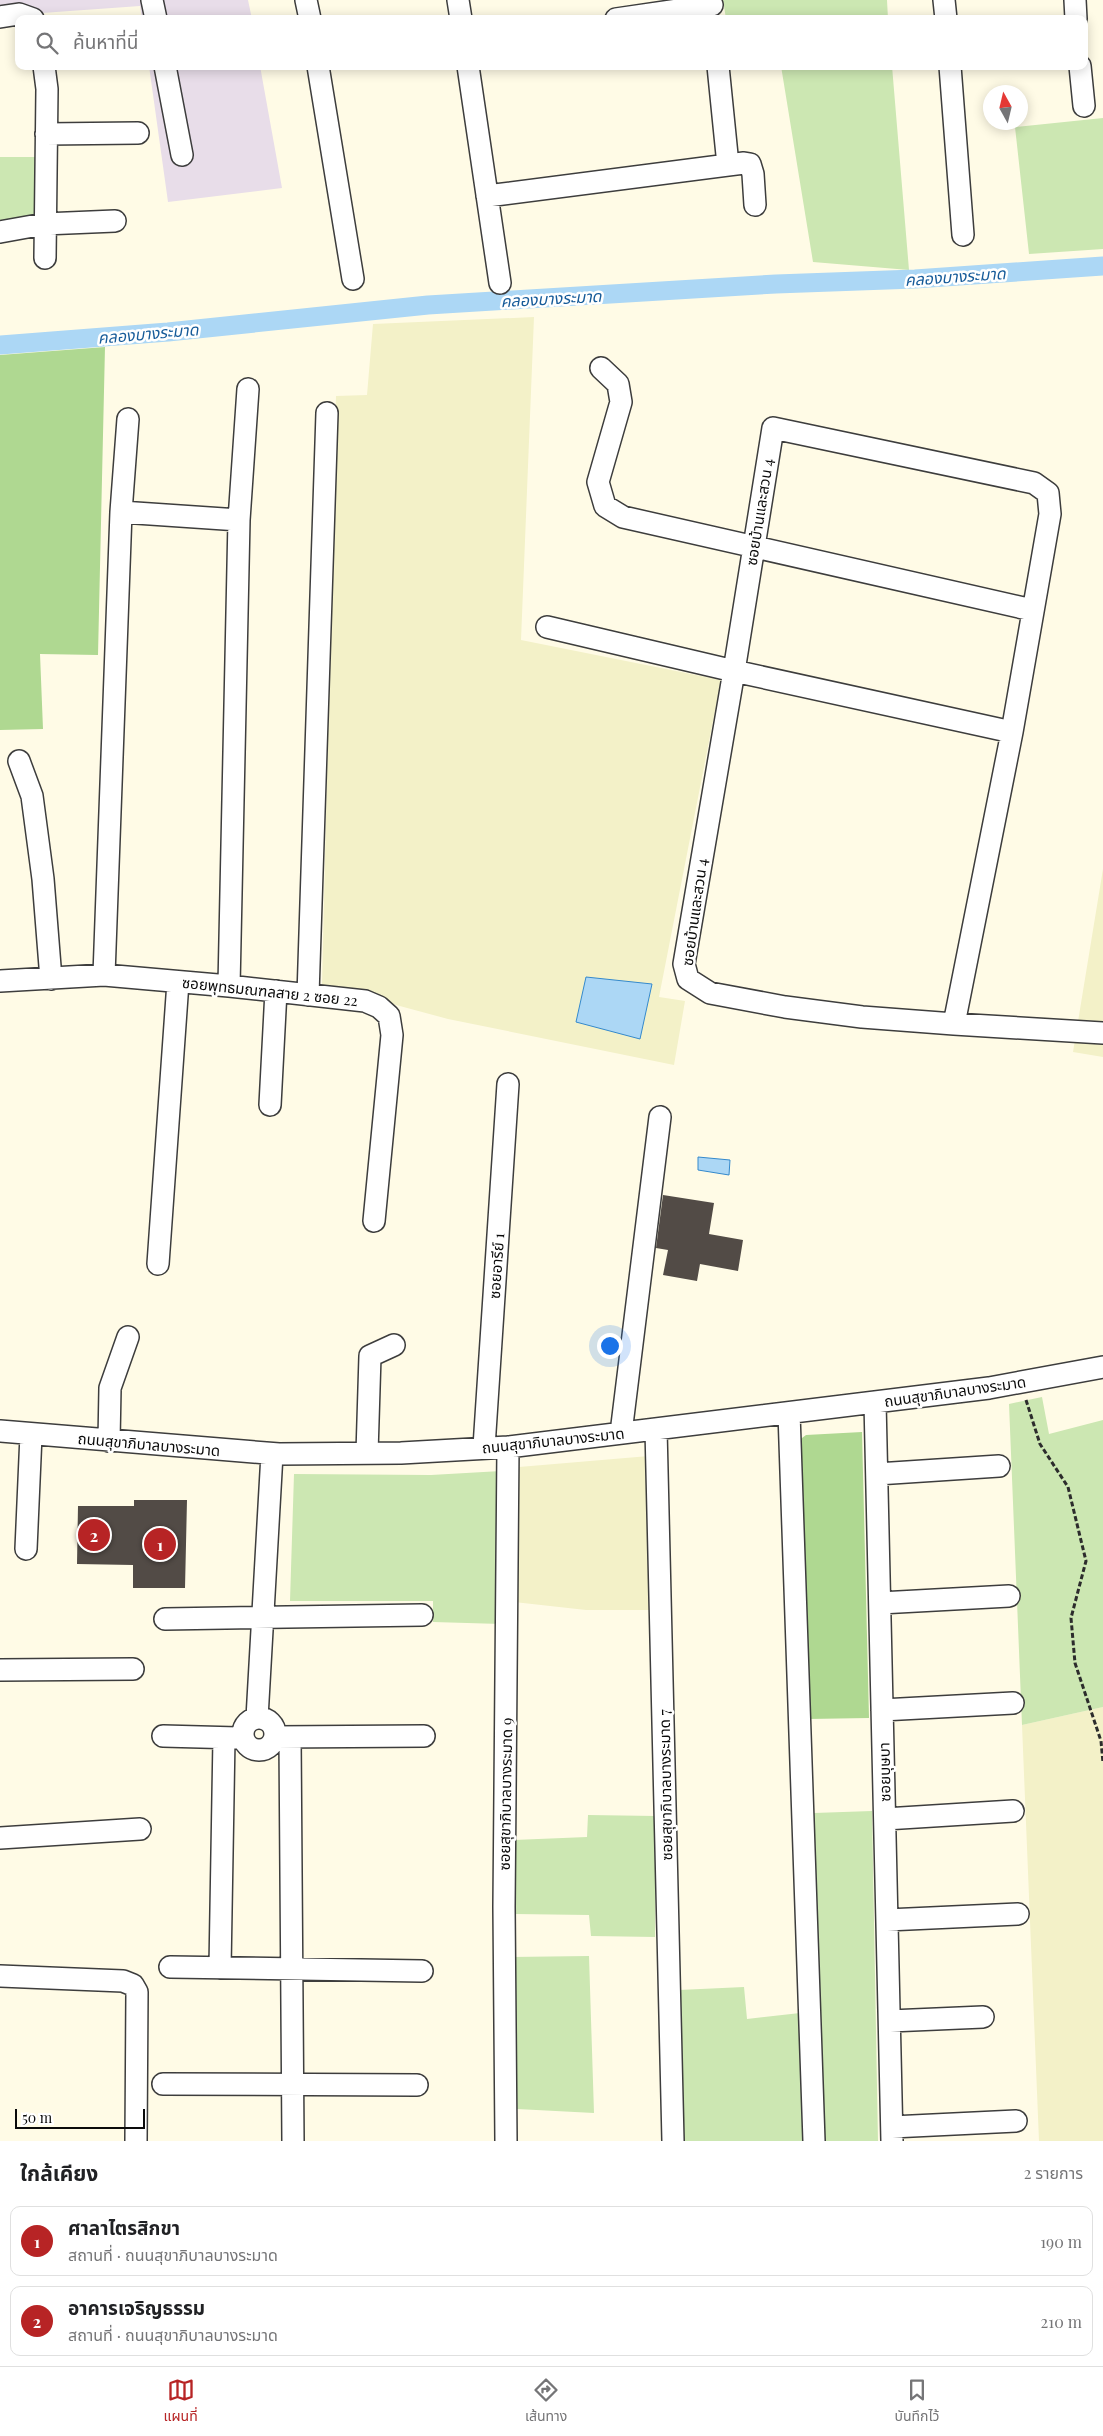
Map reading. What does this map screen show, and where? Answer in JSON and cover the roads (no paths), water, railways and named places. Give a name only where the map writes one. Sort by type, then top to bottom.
[{"type":"street","points":[[152,0],[155,15]]},
{"type":"street","points":[[306,0],[309,15]]},
{"type":"street","points":[[458,0],[460,15]]},
{"type":"street","points":[[944,0],[946,15]]},
{"type":"street","points":[[1075,0],[1076,15]]},
{"type":"street","points":[[651,15],[712,8]]},
{"type":"street","points":[[0,17],[22,15]]},
{"type":"street","points":[[45,70],[47,89],[45,258]]},
{"type":"street","points":[[166,70],[182,155]]},
{"type":"street","points":[[319,70],[352,279]]},
{"type":"street","points":[[469,70],[500,283]]},
{"type":"street","points":[[718,70],[728,165]]},
{"type":"street","points":[[950,70],[963,236]]},
{"type":"street","points":[[1080,70],[1084,106]]},
{"type":"street","points":[[46,134],[138,133]]},
{"type":"street","points":[[487,196],[744,162],[750,164],[754,174],[755,205]]},
{"type":"street","points":[[0,232],[44,224],[115,222]]},
{"type":"street","points":[[601,368],[618,384],[622,402],[598,482],[605,506],[623,518],[1032,610],[1012,732],[954,1024]]},
{"type":"street","points":[[229,986],[239,520],[248,390]]},
{"type":"street","points":[[308,995],[327,413]]},
{"type":"street","points":[[104,975],[121,512],[128,419]]},
{"type":"street","name":"ซอยบ้านและสวน 4","points":[[1032,610],[1050,514],[1048,492],[1034,483],[773,428],[684,964],[688,979],[710,993],[785,1007],[862,1017],[1103,1033]]},
{"type":"street","points":[[121,512],[239,520]]},
{"type":"street","points":[[546,627],[734,671],[1012,732]]},
{"type":"street","points":[[19,760],[32,796],[43,879],[51,979]]},
{"type":"street","name":"ซอยพุทธมณฑลสาย 2 ซอย 22","points":[[0,981],[104,975],[364,1001],[379,1007],[389,1016],[392,1035],[374,1221]]},
{"type":"street","points":[[158,1264],[178,982]]},
{"type":"street","points":[[270,1105],[276,991]]},
{"type":"street","name":"ซอยอารีย์ 1","points":[[484,1447],[508,1084]]},
{"type":"street","points":[[621,1433],[660,1117]]},
{"type":"street","points":[[109,1441],[110,1388],[128,1337]]},
{"type":"street","points":[[367,1453],[370,1356],[394,1345]]},
{"type":"street","name":"ถนนสุขาภิบาลบางระมาด","points":[[0,1432],[272,1454],[367,1453],[508,1447],[789,1413],[1021,1382],[1102,1363]]},
{"type":"street","name":"ซอยบุษบา","points":[[875,1402],[892,2134]]},
{"type":"street","points":[[789,1413],[814,2141]]},
{"type":"street","name":"ซอยสุขาภิบาลบางระมาด 7","points":[[656,1429],[673,2141]]},
{"type":"street","points":[[26,1549],[31,1435]]},
{"type":"street","name":"ซอยสุขาภิบาลบางระมาด 9","points":[[506,2141],[504,1907],[508,1447]]},
{"type":"street","points":[[257,1718],[272,1454]]},
{"type":"street","points":[[877,1474],[999,1466]]},
{"type":"street","points":[[880,1603],[1009,1596]]},
{"type":"street","points":[[165,1619],[422,1615]]},
{"type":"street","points":[[0,1670],[133,1669]]},
{"type":"street","points":[[882,1710],[1013,1703]]},
{"type":"street","points":[[220,1968],[234,1738],[252,1719],[257,1718],[271,1723],[283,1737],[292,1969],[293,2141]]},
{"type":"street","points":[[163,1736],[234,1738],[250,1748],[261,1750],[283,1737],[424,1736]]},
{"type":"street","points":[[885,1819],[1013,1811]]},
{"type":"street","points":[[0,1838],[140,1829]]},
{"type":"street","points":[[887,1920],[1018,1914]]},
{"type":"street","points":[[170,1967],[422,1971]]},
{"type":"street","points":[[0,1976],[123,1982],[133,1985],[137,1992],[136,2141]]},
{"type":"street","points":[[890,2022],[984,2017]]},
{"type":"street","points":[[163,2084],[417,2085]]},
{"type":"street","points":[[892,2134],[1016,2122]]},
{"type":"water","points":[[586,977],[652,984],[640,1039],[576,1022]]},
{"type":"water","points":[[698,1157],[730,1160],[729,1175],[698,1170]]},
{"type":"waterway","name":"คลองบางระมาด","points":[[0,345],[168,332],[428,305],[776,284],[915,279],[1103,266]]},
{"type":"place","name":"อาคารเจริญธรรม","points":[[94,1535]]},
{"type":"place","name":"ศาลาไตรสิกขา","points":[[160,1544]]}]
